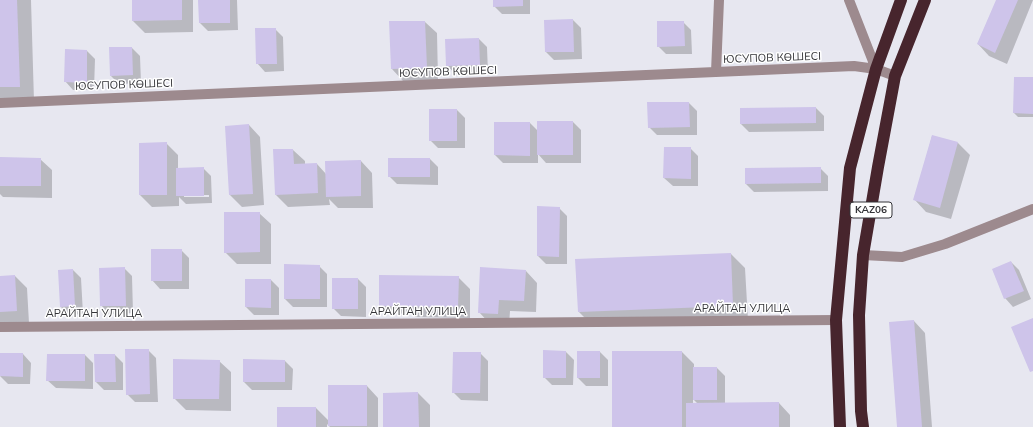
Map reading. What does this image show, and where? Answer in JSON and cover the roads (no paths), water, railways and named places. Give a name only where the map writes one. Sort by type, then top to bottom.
[{"type":"highway","name":"KАZ06","points":[[840,427],[836,320],[850,168],[876,69],[901,0]]},
{"type":"highway","name":"KАZ06","points":[[863,427],[861,411],[859,315],[863,255],[895,76],[925,0]]},
{"type":"street","points":[[716,72],[719,0]]},
{"type":"street","points":[[849,0],[876,69]]},
{"type":"street","name":"ЮСУПОВ КӨШЕСІ","points":[[0,103],[854,66],[876,69],[895,76]]},
{"type":"street","points":[[863,255],[902,257],[945,244],[1033,209]]},
{"type":"street","name":"АРАЙТАН УЛИЦА","points":[[0,327],[836,320]]}]
